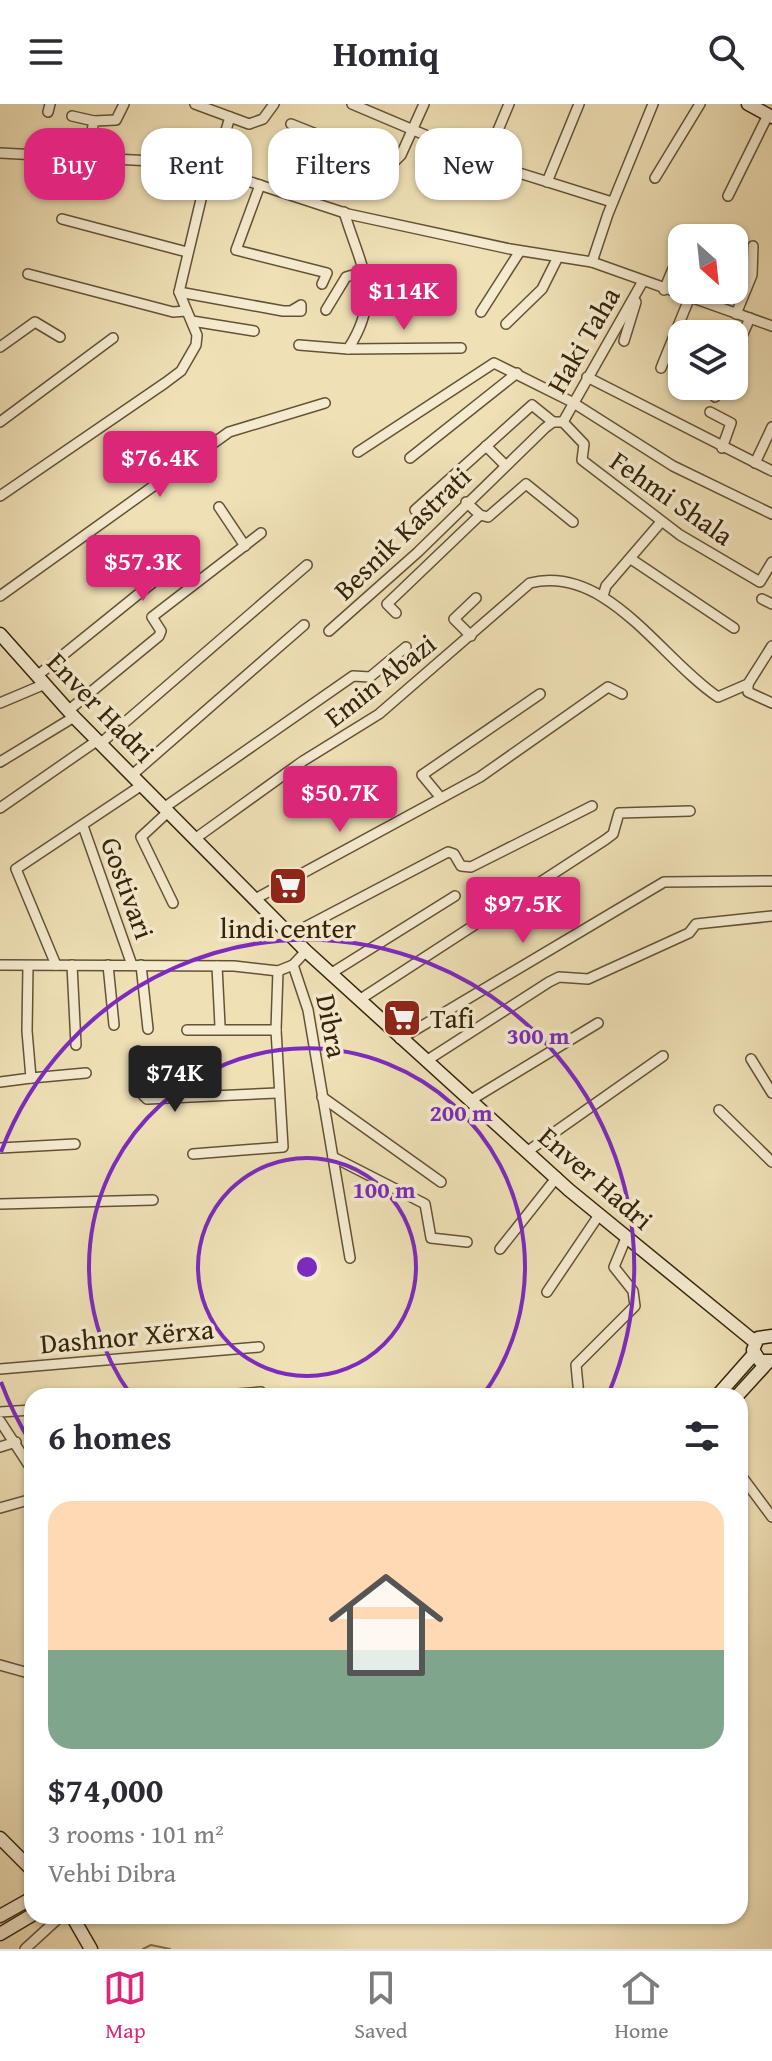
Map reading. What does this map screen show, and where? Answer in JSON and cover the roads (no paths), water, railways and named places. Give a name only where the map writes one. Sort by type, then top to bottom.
[{"type":"street","points":[[72,116],[94,121],[116,120],[124,104]]},
{"type":"street","points":[[195,104],[253,124],[263,119],[274,104]]},
{"type":"street","points":[[352,104],[414,129]]},
{"type":"street","points":[[291,124],[391,162],[401,155],[424,104]]},
{"type":"street","points":[[499,128],[509,104]]},
{"type":"street","points":[[547,182],[579,104]]},
{"type":"street","points":[[592,262],[612,202],[653,104]]},
{"type":"street","points":[[655,178],[700,104]]},
{"type":"street","points":[[728,196],[769,111],[748,104]]},
{"type":"street","points":[[226,128],[230,117]]},
{"type":"street","points":[[93,128],[94,121]]},
{"type":"street","points":[[0,153],[24,155]]},
{"type":"street","points":[[522,174],[612,202]]},
{"type":"street","points":[[252,183],[344,212],[520,251],[592,262],[668,291]]},
{"type":"street","points":[[260,185],[236,250],[327,273],[322,284]]},
{"type":"street","points":[[0,496],[181,371],[196,345],[192,321],[179,292],[202,200]]},
{"type":"street","points":[[344,212],[369,297],[362,325],[348,349]]},
{"type":"street","points":[[62,219],[187,252]]},
{"type":"street","points":[[736,314],[752,275],[753,246]]},
{"type":"street","points":[[481,312],[520,251]]},
{"type":"street","points":[[506,324],[542,289],[558,257]]},
{"type":"street","points":[[326,310],[346,277],[363,272]]},
{"type":"street","points":[[28,274],[173,312],[186,311]]},
{"type":"street","points":[[664,290],[668,280]]},
{"type":"street","name":"Haki Taha","points":[[558,422],[643,281]]},
{"type":"street","points":[[179,292],[289,311]]},
{"type":"street","points":[[624,341],[637,301],[634,296]]},
{"type":"street","points":[[661,368],[687,304]]},
{"type":"street","points":[[705,304],[772,326]]},
{"type":"street","points":[[748,322],[750,318]]},
{"type":"street","points":[[192,321],[254,331]]},
{"type":"street","points":[[0,347],[35,322],[60,337]]},
{"type":"street","points":[[0,422],[113,338]]},
{"type":"street","points":[[299,345],[348,349],[461,348]]},
{"type":"street","points":[[358,452],[494,363],[572,402],[673,466],[772,514]]},
{"type":"street","points":[[410,458],[517,373]]},
{"type":"street","points":[[587,377],[772,471]]},
{"type":"street","points":[[0,596],[229,432],[325,403]]},
{"type":"street","name":"Besnik Kastrati","points":[[329,631],[401,568],[505,465],[558,422],[532,405],[415,510]]},
{"type":"street","points":[[710,412],[731,423],[722,448]]},
{"type":"street","name":"Fehmi Shala","points":[[558,422],[584,444],[582,460],[661,522],[760,582],[772,562]]},
{"type":"street","points":[[755,463],[772,427]]},
{"type":"street","name":"Besnik Kastrati","points":[[486,446],[505,465]]},
{"type":"street","points":[[466,502],[480,515],[491,516],[526,484],[573,522]]},
{"type":"street","points":[[219,507],[245,546]]},
{"type":"street","points":[[396,613],[387,604],[480,515]]},
{"type":"street","points":[[603,596],[606,586],[661,522]]},
{"type":"street","points":[[0,762],[72,714],[159,636],[161,631],[152,617],[261,533]]},
{"type":"street","points":[[0,703],[41,680],[193,550]]},
{"type":"street","points":[[631,559],[734,628]]},
{"type":"street","points":[[0,808],[100,741],[307,565]]},
{"type":"street","name":"Emin Abazi","points":[[196,838],[303,761],[379,714],[530,583],[544,580],[571,583],[603,596],[718,697],[748,684]]},
{"type":"street","name":"Emin Abazi","points":[[471,636],[454,619],[476,598]]},
{"type":"street","points":[[762,599],[772,604]]},
{"type":"street","points":[[56,965],[16,869],[83,826],[304,625]]},
{"type":"street","name":"Enver Hadri","points":[[0,634],[72,714],[330,974],[599,1215],[770,1362]]},
{"type":"street","points":[[772,646],[748,684],[748,692],[772,703]]},
{"type":"street","points":[[173,903],[141,837],[167,809],[353,676],[370,677],[406,647]]},
{"type":"street","points":[[255,899],[480,777],[608,687],[622,694]]},
{"type":"street","points":[[441,798],[422,775],[540,694]]},
{"type":"street","points":[[290,935],[448,852],[454,854],[461,866],[471,867],[592,806]]},
{"type":"street","points":[[359,1000],[605,840],[613,834],[619,813],[690,811]]},
{"type":"street","name":"Gostivari","points":[[83,826],[136,965],[148,1029]]},
{"type":"street","points":[[400,1039],[664,882],[772,881]]},
{"type":"street","points":[[330,974],[455,896]]},
{"type":"street","points":[[426,1061],[559,977],[588,979],[689,933],[696,924],[772,916]]},
{"type":"street","points":[[0,965],[217,966],[278,971],[293,965],[306,951]]},
{"type":"street","points":[[72,965],[76,1045]]},
{"type":"street","points":[[108,965],[114,1025]]},
{"type":"street","name":"Dibra","points":[[293,965],[308,1010],[350,1258]]},
{"type":"street","points":[[28,966],[27,1031],[31,1078]]},
{"type":"street","points":[[217,966],[220,1026]]},
{"type":"street","points":[[193,1154],[283,1147],[277,1093],[278,971]]},
{"type":"street","points":[[471,1100],[598,1023]]},
{"type":"street","points":[[187,1030],[276,1030]]},
{"type":"street","points":[[138,1051],[143,1095],[147,1099],[277,1093]]},
{"type":"street","points":[[528,1151],[663,1056]]},
{"type":"street","points":[[751,1059],[772,1093]]},
{"type":"street","points":[[0,1082],[86,1073]]},
{"type":"street","name":"Dibra","points":[[322,1097],[441,1182]]},
{"type":"street","points":[[719,1110],[772,1162]]},
{"type":"street","points":[[0,1148],[75,1144]]},
{"type":"street","points":[[333,1157],[425,1204],[431,1238],[467,1242]]},
{"type":"street","points":[[500,1249],[557,1177]]},
{"type":"street","points":[[0,1204],[153,1200]]},
{"type":"street","points":[[547,1292],[599,1215]]},
{"type":"street","points":[[577,1388],[576,1365],[635,1306],[633,1291],[614,1267],[626,1238]]},
{"type":"street","points":[[723,1388],[754,1348],[771,1333]]},
{"type":"street","name":"Dashnor Xërxa","points":[[0,1369],[259,1347]]},
{"type":"street","points":[[745,1388],[770,1362]]},
{"type":"street","points":[[0,1412],[24,1410]]},
{"type":"street","points":[[0,1421],[24,1454]]},
{"type":"street","points":[[0,1447],[16,1442]]},
{"type":"street","points":[[748,1485],[772,1517]]},
{"type":"street","points":[[0,1508],[24,1501]]},
{"type":"street","points":[[0,1665],[24,1672]]},
{"type":"street","points":[[0,1838],[24,1862]]},
{"type":"street","points":[[0,1916],[24,1902]]},
{"type":"street","points":[[0,1934],[24,1920]]},
{"type":"street","points":[[25,1949],[52,1924]]},
{"type":"street","points":[[77,1924],[91,1949]]},
{"type":"waterway","points":[[143,1949],[151,1945],[170,1949]]},
{"type":"place","name":"lindi center","points":[[288,886]]},
{"type":"place","name":"Tafi","points":[[402,1018]]}]
